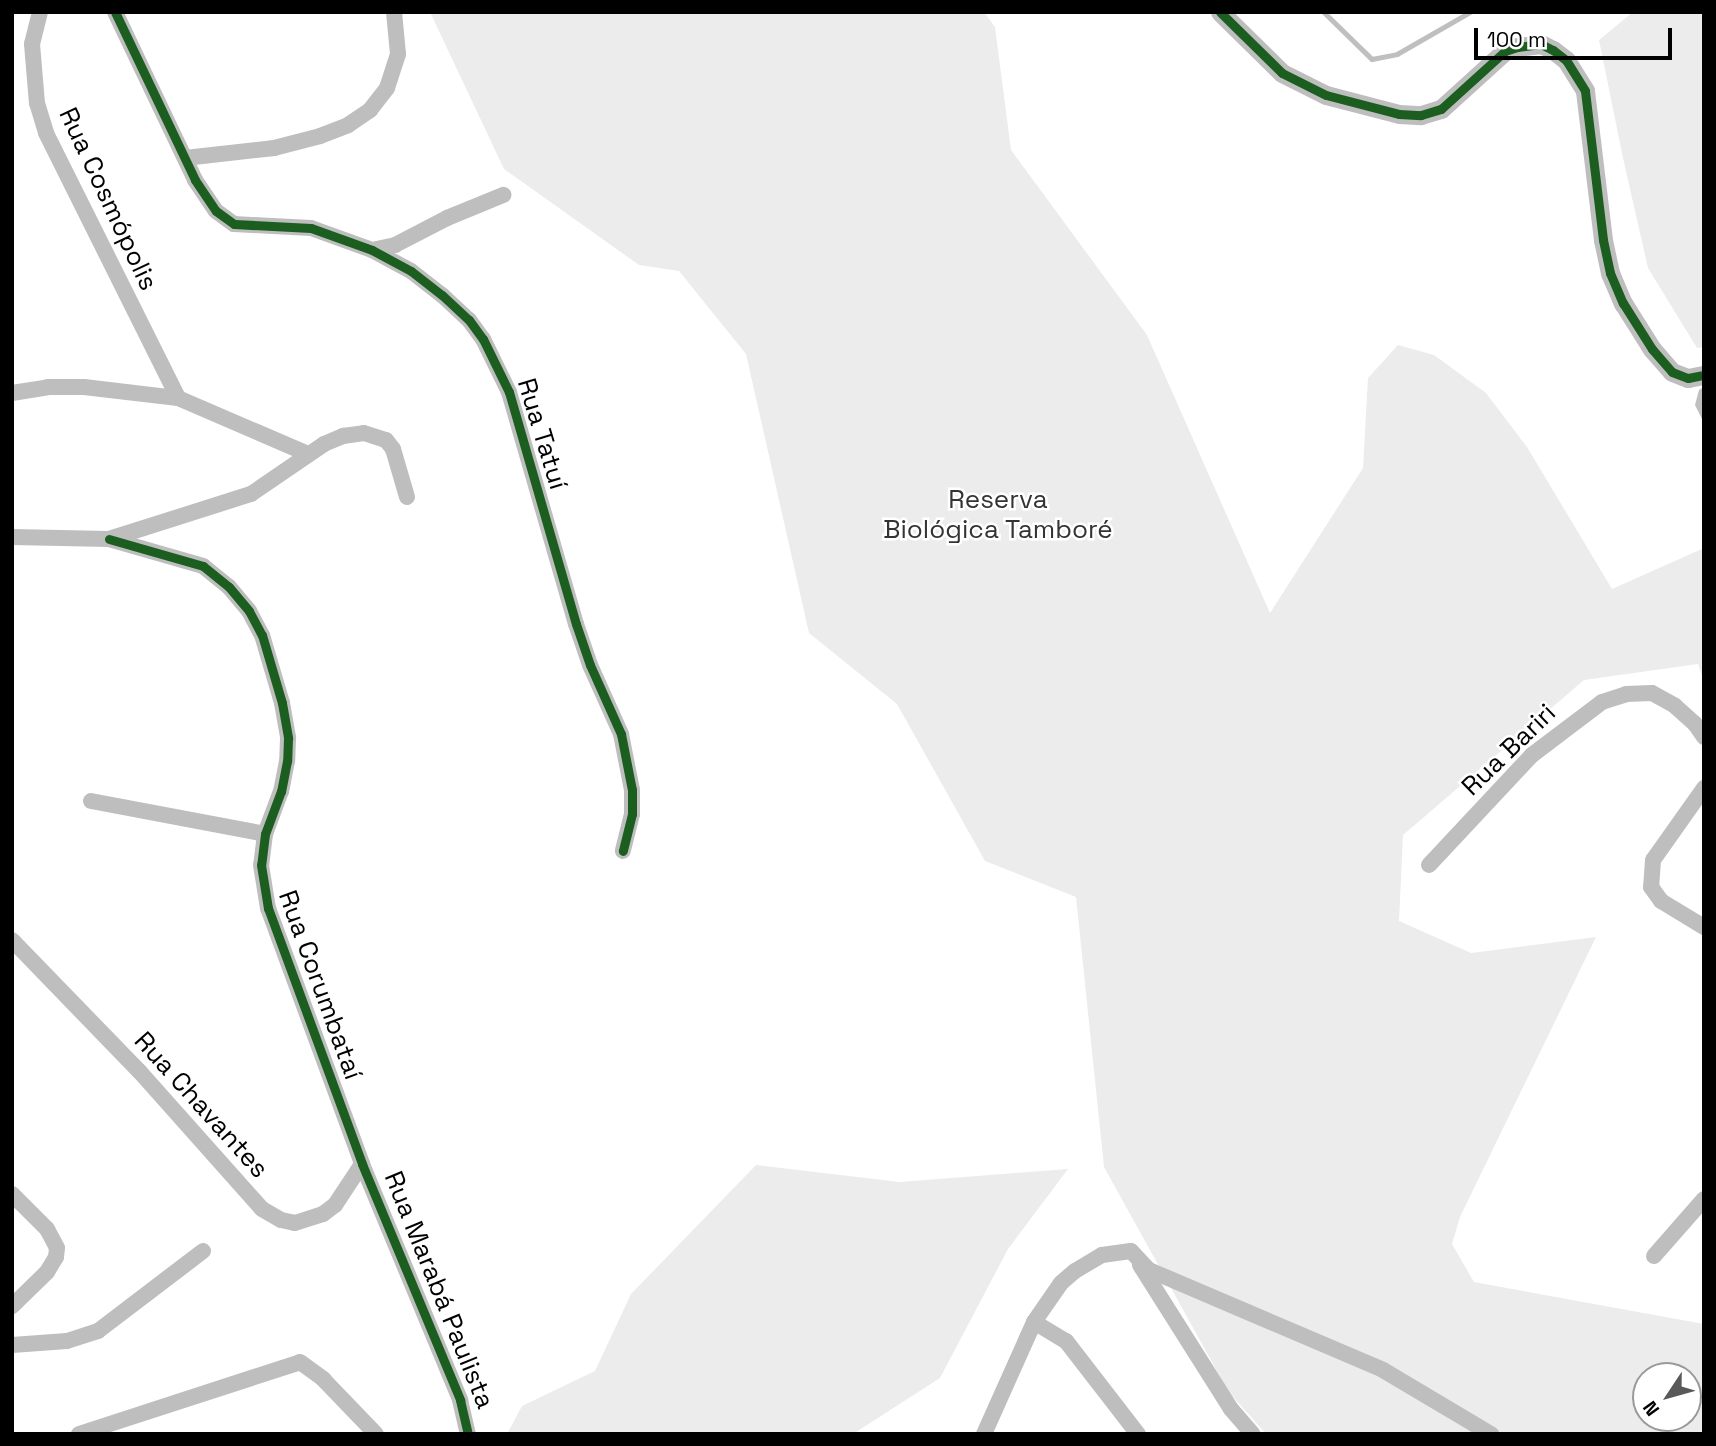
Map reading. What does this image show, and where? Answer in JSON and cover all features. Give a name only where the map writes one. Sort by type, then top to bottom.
[{"type":"street","name":"Rua Cosmópolis","points":[[40,12],[32,44],[37,103],[46,133],[177,398]]},
{"type":"street","name":"Rua Tatuí","points":[[116,12],[185,158],[204,195],[216,211],[234,224],[312,228],[344,237],[372,250],[411,271],[469,320],[483,339],[509,391],[576,624],[594,675],[621,734],[632,790],[632,814],[623,851]]},
{"type":"street","points":[[185,158],[274,148],[320,136],[348,125],[370,110],[387,88],[398,54],[394,12]]},
{"type":"street","points":[[1220,12],[1282,73],[1326,95],[1399,114],[1421,115],[1441,109],[1506,51],[1541,44],[1553,50],[1566,60],[1585,91],[1603,240],[1610,273],[1623,303],[1652,349],[1672,372],[1688,378],[1704,375]]},
{"type":"street","points":[[372,250],[395,245],[447,218],[503,195]]},
{"type":"street","points":[[12,393],[48,387],[83,387],[177,398],[308,454]]},
{"type":"street","points":[[12,537],[109,539],[251,494],[277,479],[308,454],[343,436],[377,435],[386,440],[393,449],[407,497]]},
{"type":"street","name":"Rua Corumbataí","points":[[109,539],[203,566],[229,587],[249,611],[262,635],[282,703],[288,738],[281,791],[265,834],[261,864],[268,908],[362,1164]]},
{"type":"street","name":"Rua Bariri","points":[[1429,865],[1532,755],[1602,702],[1626,694],[1652,693],[1675,706],[1695,724],[1704,737]]},
{"type":"street","points":[[1704,788],[1653,860],[1651,887],[1661,901],[1704,927]]},
{"type":"street","points":[[91,801],[265,834]]},
{"type":"street","name":"Rua Chavantes","points":[[12,940],[140,1072],[262,1209],[281,1220],[295,1223],[323,1214],[335,1205],[362,1164]]},
{"type":"street","name":"Rua Marabá Paulista","points":[[362,1164],[460,1400],[468,1434]]},
{"type":"street","points":[[12,1194],[47,1229],[57,1248],[57,1257],[47,1272],[12,1306]]},
{"type":"street","points":[[1654,1256],[1704,1199]]},
{"type":"street","points":[[12,1345],[67,1342],[98,1331],[203,1251]]},
{"type":"street","points":[[1004,1434],[987,1429],[1034,1322],[1061,1283],[1075,1270],[1102,1255],[1131,1251]]},
{"type":"street","points":[[1131,1251],[1231,1409],[1253,1434]]},
{"type":"street","points":[[1131,1251],[1149,1270],[1383,1370],[1491,1434]]},
{"type":"street","points":[[1034,1322],[1066,1341],[1138,1434]]},
{"type":"street","points":[[79,1434],[300,1363],[323,1379],[376,1434]]},
{"type":"green space","name":"Reserva Biológica Tamboré","points":[[430,12],[984,12],[995,27],[1011,150],[1147,335],[1270,613],[1363,468],[1368,378],[1398,345],[1434,355],[1486,393],[1527,447],[1612,589],[1704,548],[1704,681],[1698,664],[1584,680],[1403,835],[1399,921],[1471,953],[1596,937],[1460,1217],[1452,1244],[1474,1282],[1704,1324],[1704,1434],[1266,1434],[1228,1391],[1104,1167],[1076,897],[985,861],[897,704],[809,633],[746,354],[679,271],[639,265],[504,169]]},
{"type":"green space","points":[[1633,12],[1704,12],[1704,347],[1697,348],[1648,268],[1623,158],[1599,40]]},
{"type":"green space","points":[[756,1165],[900,1182],[1068,1169],[1008,1249],[940,1378],[853,1434],[507,1434],[522,1406],[595,1371],[631,1294]]},
{"type":"shaded area","points":[[1704,387],[1704,423],[1695,405],[1699,390]]},
{"type":"waterway","points":[[1324,12],[1372,59],[1397,54],[1470,12]]},
{"type":"cycle path","points":[[115,12],[195,180],[216,211],[234,224],[311,228],[372,250],[411,271],[442,295],[469,320],[483,339],[509,392],[576,624],[590,665],[621,734],[632,790],[632,814],[623,851]]},
{"type":"cycle path","points":[[1220,12],[1282,73],[1326,95],[1399,114],[1421,115],[1441,109],[1505,51],[1541,44],[1553,50],[1566,60],[1585,91],[1603,240],[1610,273],[1623,303],[1652,349],[1672,372],[1688,378],[1704,375]]},
{"type":"cycle path","points":[[109,539],[203,566],[229,587],[249,611],[262,635],[282,703],[288,738],[281,791],[265,834],[261,865],[268,908],[362,1164],[460,1400],[468,1434]]}]
